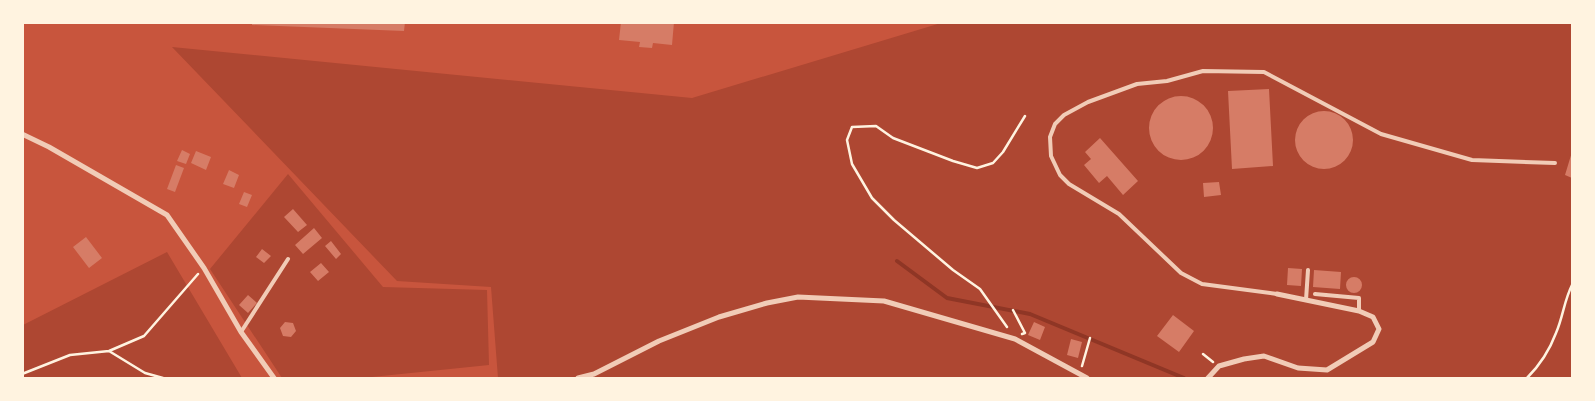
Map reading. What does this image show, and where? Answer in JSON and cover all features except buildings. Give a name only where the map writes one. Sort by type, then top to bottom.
[{"type":"street","points":[[22,134],[49,147],[167,215],[204,268],[241,332],[274,378]]},
{"type":"street","points":[[1209,378],[1219,366],[1244,358],[1264,356],[1298,368],[1327,370],[1373,342],[1379,329],[1373,317],[1359,311],[1277,294]]},
{"type":"street","points":[[578,378],[594,374],[659,341],[719,317],[767,303],[798,297],[884,301],[1015,339],[1087,378]]},
{"type":"lane","points":[[1277,294],[1202,284],[1181,273],[1119,214],[1069,184],[1060,175],[1051,156],[1050,137],[1055,124],[1064,115],[1088,102],[1137,84],[1167,80],[1203,71],[1264,72],[1381,134],[1472,160],[1555,163]]},
{"type":"lane","points":[[241,332],[288,259]]},
{"type":"lane","points":[[1306,300],[1308,270]]},
{"type":"lane","points":[[1315,294],[1359,298],[1359,311]]},
{"type":"path","points":[[1013,310],[1025,333],[1015,339],[980,289],[953,270],[894,220],[872,198],[852,164],[847,140],[852,127],[876,126],[893,138],[977,168],[993,163],[1003,152],[1025,116]]},
{"type":"path","points":[[22,374],[70,355],[109,350],[144,336],[204,268]]},
{"type":"path","points":[[1527,378],[1537,368],[1556,334],[1566,297],[1572,285]]},
{"type":"path","points":[[1080,374],[1090,338]]},
{"type":"path","points":[[109,350],[145,373],[163,378]]},
{"type":"path","points":[[1203,354],[1219,366]]},
{"type":"shaded area","points":[[941,23],[1572,23],[1572,378],[498,378],[491,287],[397,281],[172,47],[692,98]]},
{"type":"shaded area","points":[[288,174],[383,287],[487,290],[489,365],[362,378],[282,378],[210,269]]},
{"type":"shaded area","points":[[167,252],[242,378],[23,378],[23,325]]},
{"type":"waterway","points":[[897,261],[947,298],[1030,314],[1184,378]]}]
